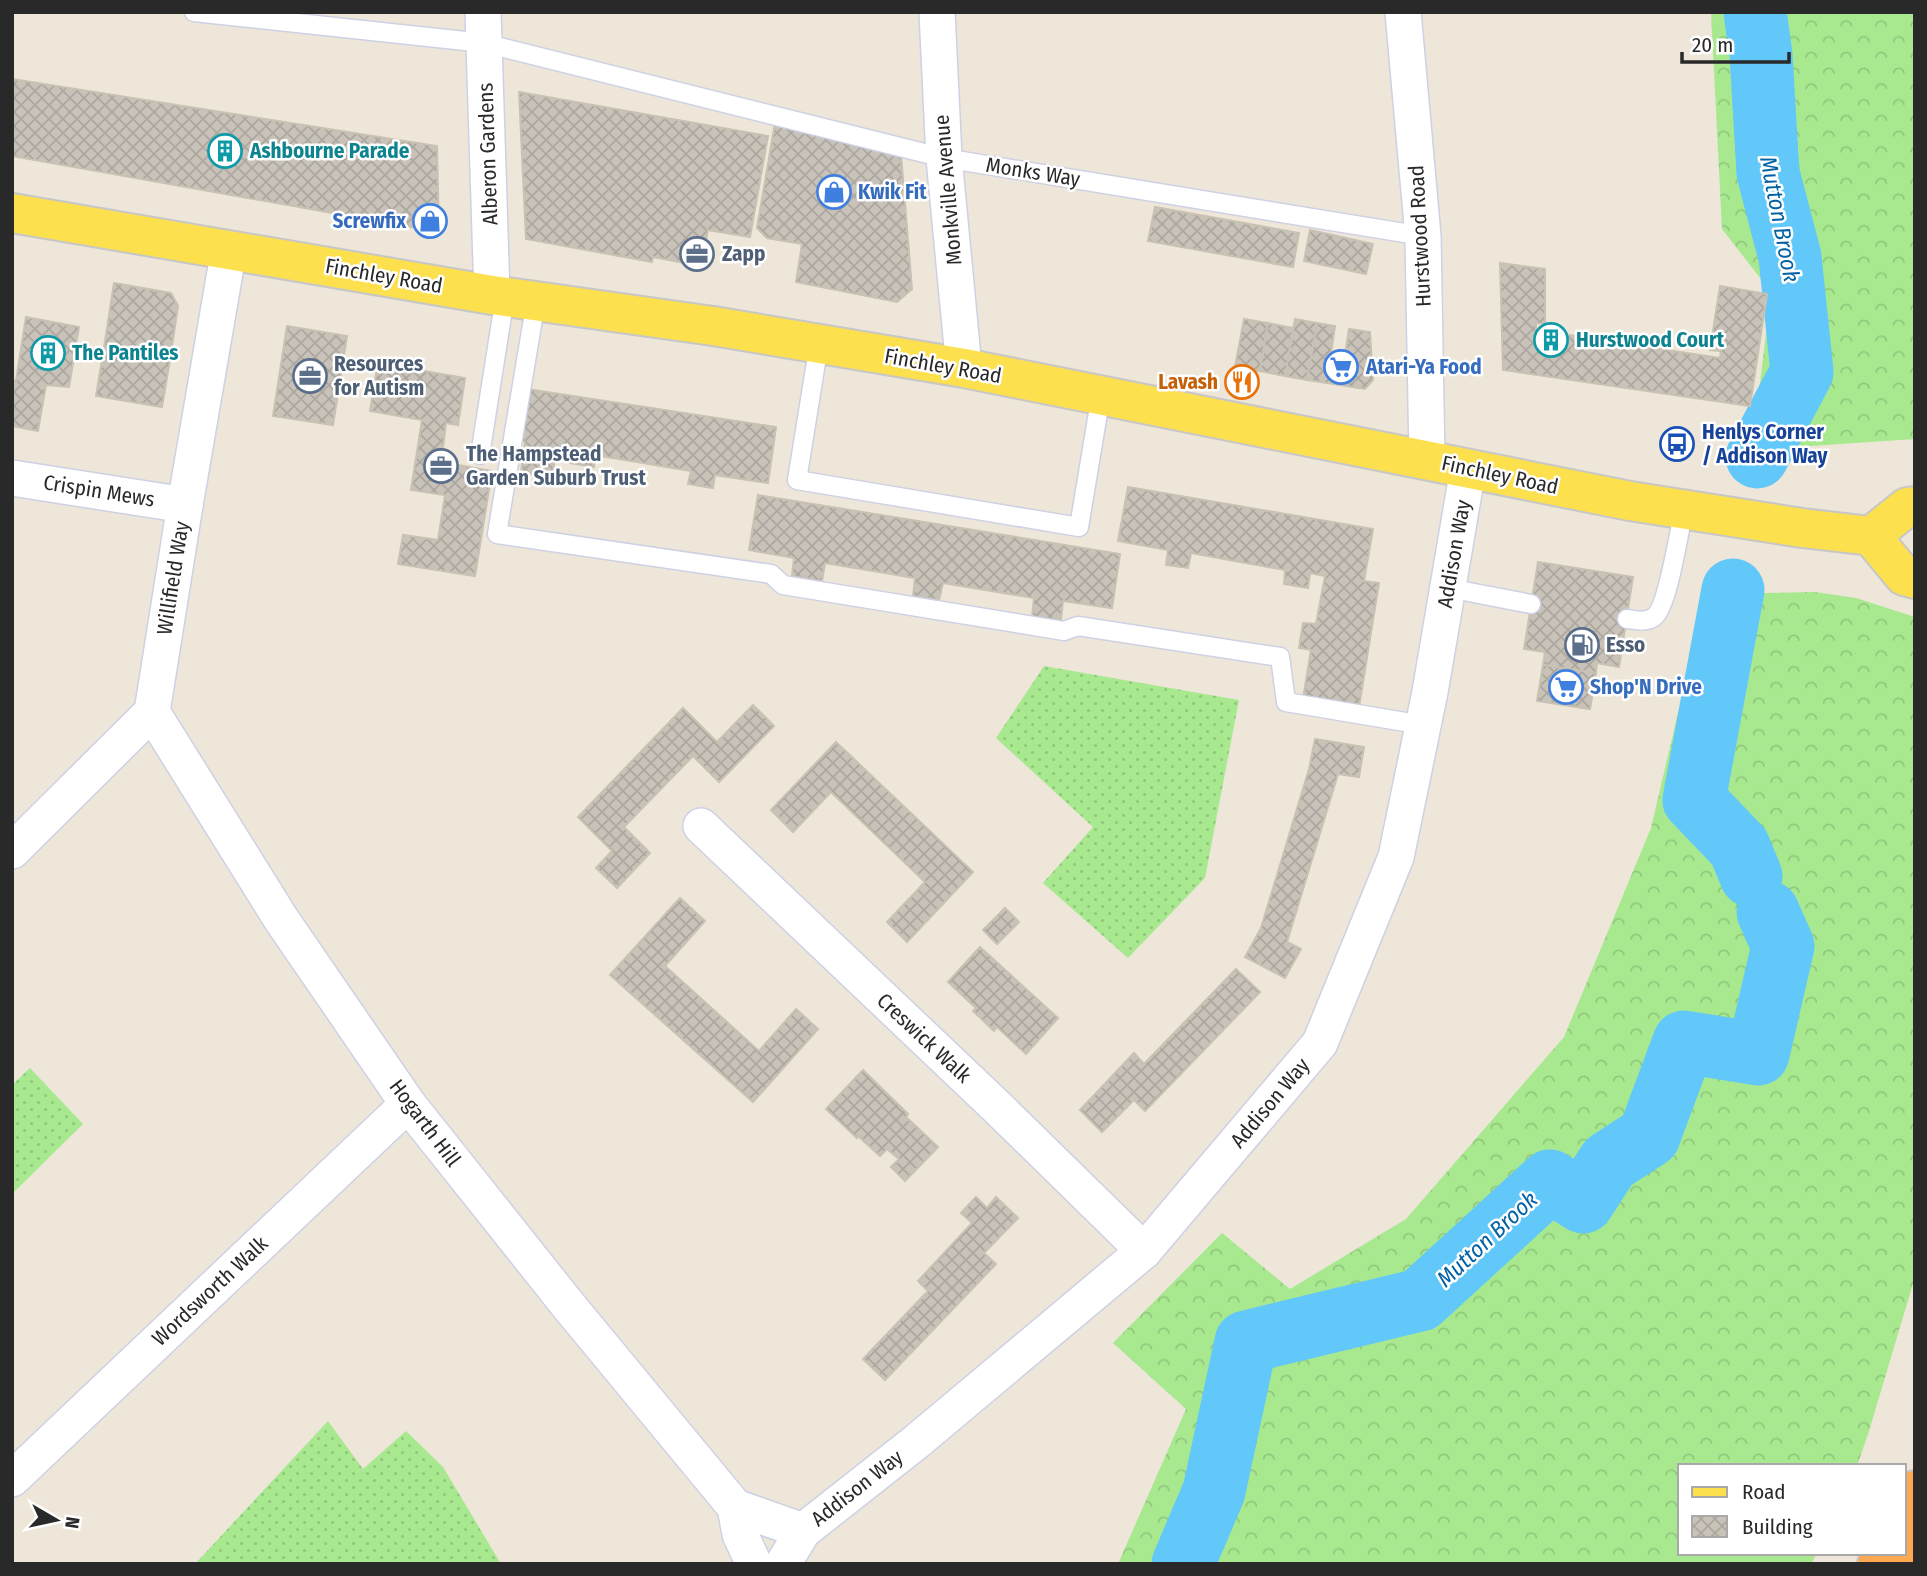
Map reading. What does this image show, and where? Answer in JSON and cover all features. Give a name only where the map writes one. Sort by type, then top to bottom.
[{"type":"highway","points":[[1906,1506],[1915,1490]]},
{"type":"highway","points":[[1908,1564],[1915,1537]]},
{"type":"main road","name":"Finchley Road","points":[[12,213],[511,298],[713,326],[964,368],[1684,510],[1871,536]]},
{"type":"main road","points":[[1915,506],[1906,507],[1871,536],[1904,576],[1915,579]]},
{"type":"street","name":"Monkville Avenue","points":[[937,12],[944,158],[964,368]]},
{"type":"street","name":"Hurstwood Road","points":[[1403,12],[1423,236],[1427,460]]},
{"type":"street","name":"Alberon Gardens","points":[[483,28],[511,298]]},
{"type":"street","name":"Willifield Way","points":[[152,712],[229,249]]},
{"type":"street","name":"Addison Way","points":[[783,1564],[803,1531],[916,1442],[1144,1251],[1320,1043],[1396,857],[1423,725],[1468,469]]},
{"type":"street","name":"Crispin Mews","points":[[12,478],[185,505]]},
{"type":"street","points":[[12,851],[152,712]]},
{"type":"street","name":"Hogarth Hill","points":[[152,712],[281,919],[408,1104],[568,1306],[735,1507],[740,1534],[754,1564]]},
{"type":"street","name":"Creswick Walk","points":[[701,826],[998,1108],[1144,1251]]},
{"type":"street","name":"Wordsworth Walk","points":[[12,1479],[408,1104]]},
{"type":"street","points":[[735,1507],[803,1531]]},
{"type":"lane","name":"Monks Way","points":[[194,12],[483,28],[944,158],[1423,236]]},
{"type":"lane","points":[[480,455],[511,298]]},
{"type":"lane","points":[[511,298],[497,534],[771,574],[783,585],[1064,631],[1078,626],[1280,657],[1286,702],[1423,725]]},
{"type":"lane","points":[[819,344],[797,480],[1079,527],[1101,395]]},
{"type":"lane","points":[[1627,618],[1643,621],[1655,616],[1665,601],[1684,510]]},
{"type":"lane","points":[[1448,588],[1531,604]]},
{"type":"green space","points":[[1711,12],[1915,12],[1915,439],[1752,450],[1771,292],[1722,229]]},
{"type":"green space","points":[[1815,592],[1856,598],[1915,617],[1915,1277],[1858,1464],[1678,1464],[1678,1555],[1816,1555],[1811,1564],[1118,1564],[1186,1409],[1113,1343],[1222,1233],[1290,1289],[1406,1219],[1564,1037],[1651,828],[1706,594]]},
{"type":"green space","points":[[1044,666],[1239,700],[1205,878],[1128,958],[1043,883],[1093,827],[996,738]]},
{"type":"green space","points":[[30,1068],[83,1124],[12,1194],[12,1085]]},
{"type":"green space","points":[[328,1421],[363,1469],[406,1431],[443,1467],[501,1564],[195,1564]]},
{"type":"building","name":"Ashbourne Parade","points":[[12,79],[437,146],[439,232],[12,156]]},
{"type":"building","points":[[519,92],[768,136],[750,237],[708,230],[701,266],[653,257],[652,262],[526,239]]},
{"type":"building","name":"Kwik Fit","points":[[775,123],[901,155],[912,289],[897,302],[796,282],[802,244],[767,238],[757,228]]},
{"type":"building","points":[[1155,207],[1299,233],[1293,267],[1148,241]]},
{"type":"building","points":[[1310,230],[1373,244],[1366,274],[1304,261]]},
{"type":"building","name":"Hurstwood Court","points":[[1500,263],[1545,269],[1545,324],[1536,323],[1536,330],[1720,358],[1721,351],[1710,350],[1720,286],[1767,294],[1750,406],[1503,370]]},
{"type":"building","points":[[114,283],[171,293],[178,306],[170,360],[104,348]]},
{"type":"building","name":"The Pantiles","points":[[26,317],[79,327],[69,387],[46,385],[38,431],[12,426],[12,380],[16,381]]},
{"type":"building","points":[[1244,319],[1268,323],[1260,371],[1235,367]]},
{"type":"building","points":[[1295,319],[1317,323],[1307,380],[1285,376]]},
{"type":"building","points":[[1268,323],[1293,328],[1285,376],[1260,371]]},
{"type":"building","name":"Atari-Ya Food","points":[[1317,323],[1335,326],[1331,353],[1345,355],[1349,329],[1370,332],[1373,380],[1365,389],[1307,380]]},
{"type":"building","name":"Resources for Autism","points":[[287,326],[347,336],[333,425],[273,416]]},
{"type":"building","points":[[104,348],[170,360],[162,407],[96,396]]},
{"type":"building","name":"The Hampstead Garden Suburb Trust","points":[[378,363],[465,378],[458,425],[446,423],[441,462],[492,471],[475,576],[398,564],[403,535],[438,540],[445,495],[411,490],[422,420],[370,411]]},
{"type":"building","points":[[527,389],[776,427],[768,483],[715,475],[713,488],[688,484],[691,471],[595,455],[594,467],[570,463],[572,451],[557,449],[552,477],[521,472],[525,442],[519,441]]},
{"type":"building","points":[[1128,487],[1373,529],[1364,581],[1379,583],[1359,707],[1303,699],[1311,650],[1299,648],[1303,623],[1316,624],[1325,576],[1310,573],[1308,588],[1284,584],[1285,570],[1191,553],[1188,568],[1166,565],[1168,550],[1118,541]]},
{"type":"building","points":[[758,495],[1120,554],[1112,608],[1063,601],[1061,620],[1032,617],[1034,598],[943,583],[939,600],[913,596],[915,578],[825,563],[822,581],[792,576],[794,558],[749,550]]},
{"type":"building","points":[[1538,562],[1633,577],[1619,667],[1597,663],[1596,673],[1543,665],[1545,652],[1524,649]]},
{"type":"building","name":"Shop'N Drive","points":[[1543,665],[1596,673],[1590,709],[1537,701]]},
{"type":"building","points":[[753,705],[774,726],[719,782],[693,756],[624,827],[650,853],[617,888],[596,868],[612,851],[578,817],[683,708],[717,742]]},
{"type":"building","points":[[1315,739],[1364,747],[1359,777],[1338,774],[1287,942],[1301,949],[1285,978],[1245,957],[1261,928],[1309,769]]},
{"type":"building","points":[[836,742],[973,872],[907,942],[887,922],[925,882],[831,792],[793,832],[771,810]]},
{"type":"building","points":[[680,898],[705,921],[665,966],[759,1051],[796,1009],[818,1029],[753,1102],[610,975]]},
{"type":"building","points":[[1005,908],[1019,922],[997,944],[983,930]]},
{"type":"building","points":[[980,947],[1058,1018],[1026,1054],[997,1027],[994,1031],[973,1011],[976,1008],[948,982]]},
{"type":"building","points":[[1236,969],[1260,992],[1145,1111],[1134,1100],[1102,1132],[1080,1110],[1134,1053],[1144,1064]]},
{"type":"building","points":[[863,1070],[938,1147],[905,1181],[891,1167],[899,1159],[887,1149],[880,1156],[826,1109]]},
{"type":"building","points":[[976,1197],[987,1208],[996,1197],[1018,1218],[984,1253],[996,1264],[885,1380],[863,1359],[928,1291],[918,1281],[972,1223],[961,1213]]},
{"type":"waterway","name":"Mutton Brook","points":[[1755,12],[1761,55],[1768,173],[1790,257],[1802,372],[1757,457]]},
{"type":"waterway","name":"Mutton Brook","points":[[1733,590],[1694,800],[1739,847],[1751,876]]},
{"type":"waterway","name":"Mutton Brook","points":[[1183,1564],[1214,1491],[1246,1342],[1420,1300],[1550,1181],[1583,1202],[1609,1162],[1649,1136],[1684,1042],[1758,1054],[1783,946],[1768,912]]},
{"type":"place","name":"Ashbourne Parade","points":[[225,151]]},
{"type":"place","name":"Kwik Fit","points":[[834,192]]},
{"type":"place","name":"Screwfix","points":[[430,221]]},
{"type":"place","name":"Zapp","points":[[697,254]]},
{"type":"place","name":"Hurstwood Court","points":[[1551,340]]},
{"type":"place","name":"The Pantiles","points":[[48,353]]},
{"type":"place","name":"Atari-Ya Food","points":[[1341,367]]},
{"type":"place","name":"Resources for Autism","points":[[310,376]]},
{"type":"place","name":"Lavash","points":[[1242,382]]},
{"type":"place","name":"Henlys Corner / Addison Way","points":[[1677,444]]},
{"type":"place","name":"The Hampstead Garden Suburb Trust","points":[[441,466]]},
{"type":"place","name":"Esso","points":[[1582,645]]},
{"type":"place","name":"Shop'N Drive","points":[[1566,687]]}]
